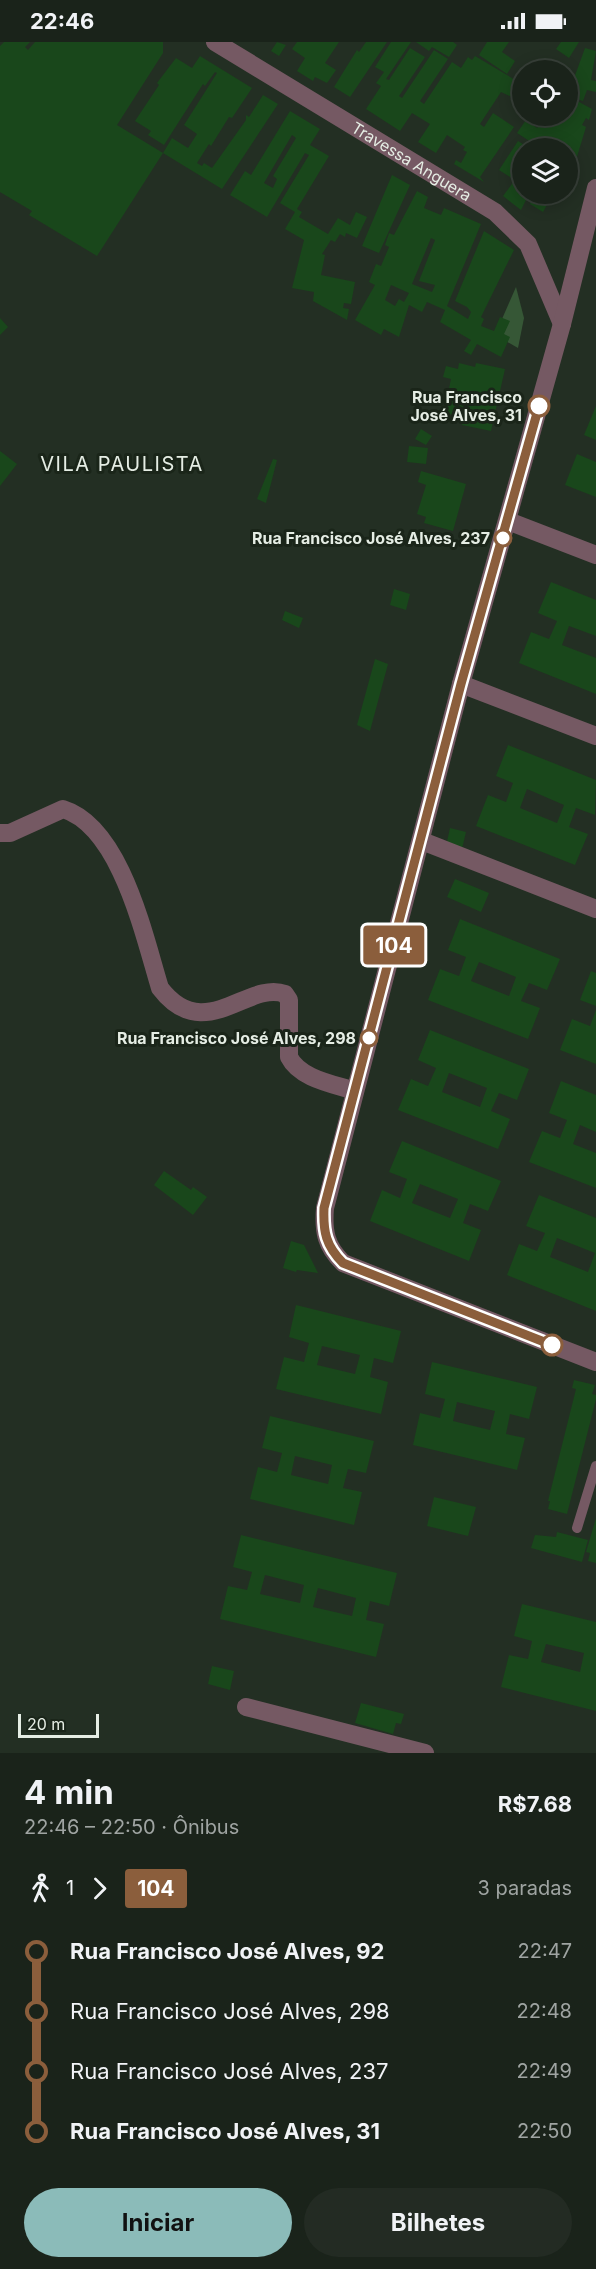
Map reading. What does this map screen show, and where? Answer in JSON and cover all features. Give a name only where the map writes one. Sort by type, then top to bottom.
[{"type":"street","name":"Travessa Anguera","points":[[215,42],[495,212],[528,244],[562,324]]},
{"type":"street","points":[[596,188],[591,232],[562,324],[461,684],[422,841],[324,1208],[326,1240],[333,1253],[343,1263],[596,1362]]},
{"type":"street","points":[[507,521],[596,555]]},
{"type":"street","points":[[461,684],[596,736]]},
{"type":"street","points":[[0,833],[10,833],[63,809],[85,819],[104,843],[127,884],[160,988],[170,1000],[183,1008],[200,1012],[218,1010],[274,992],[285,994],[289,1000],[289,1058],[292,1063],[303,1073],[355,1091]]},
{"type":"street","points":[[422,841],[596,909]]},
{"type":"street","points":[[246,1707],[383,1740],[425,1753]]},
{"type":"lane","points":[[578,1528],[596,1466]]},
{"type":"green space","points":[[516,287],[524,318],[518,348],[495,335]]},
{"type":"building","points":[[4,42],[30,42],[25,47],[28,50],[35,42],[163,42],[163,53],[117,125],[163,153],[97,256],[29,215],[32,211],[0,192],[0,46]]},
{"type":"building","points":[[277,42],[286,45],[279,56],[271,51]]},
{"type":"building","points":[[297,42],[339,42],[325,63],[336,70],[327,83],[315,77],[313,81],[297,71],[305,58],[292,49]]},
{"type":"building","points":[[366,42],[387,42],[350,97],[334,87],[357,50],[359,52]]},
{"type":"building","points":[[391,42],[411,42],[386,79],[389,80],[410,48],[425,57],[399,96],[402,98],[434,50],[448,59],[420,101],[424,104],[452,62],[461,68],[468,57],[472,60],[475,56],[512,78],[512,97],[501,92],[480,124],[484,127],[493,113],[514,127],[480,177],[484,182],[454,164],[456,160],[461,163],[467,152],[463,150],[465,147],[447,135],[436,153],[418,142],[430,124],[412,113],[400,131],[366,109],[381,86],[376,83],[384,72],[375,67]]},
{"type":"building","points":[[416,42],[453,42],[457,45],[449,57],[432,47],[429,51]]},
{"type":"building","points":[[487,42],[509,42],[502,52],[514,60],[507,74],[479,55]]},
{"type":"building","points":[[561,42],[579,42],[569,58],[556,49]]},
{"type":"building","points":[[585,48],[596,51],[591,80],[596,81],[596,92],[587,90],[583,101],[578,99],[578,67]]},
{"type":"building","points":[[200,56],[252,88],[197,163],[202,166],[204,163],[212,168],[246,120],[246,115],[249,117],[263,95],[278,104],[222,189],[163,153],[172,138],[188,148],[197,134],[184,125],[217,73],[215,72],[205,86],[203,84],[164,145],[148,135],[151,131],[135,121],[159,85],[157,83],[176,58],[192,68]]},
{"type":"building","points":[[578,101],[592,109],[589,120],[586,118],[582,125],[586,127],[578,153],[578,138],[525,138],[517,133],[522,126],[537,128],[539,126],[578,126]]},
{"type":"building","points":[[290,111],[320,129],[310,145],[329,156],[297,209],[302,212],[299,217],[328,234],[338,218],[350,225],[356,212],[367,217],[357,238],[346,233],[345,237],[340,234],[335,242],[331,240],[322,254],[325,255],[321,275],[355,282],[351,304],[344,303],[343,308],[349,309],[347,320],[313,301],[314,292],[292,288],[304,240],[285,229],[295,212],[280,203],[309,155],[305,153],[267,217],[230,195],[245,171],[251,175]],"holes":[[[292,135],[296,138],[273,176],[277,179],[273,188],[264,183]]]},
{"type":"building","points":[[512,150],[512,178],[499,170]]},
{"type":"building","points":[[392,175],[410,185],[379,253],[362,246]]},
{"type":"building","points":[[512,184],[512,203],[503,196]]},
{"type":"building","points":[[417,191],[428,197],[424,208],[441,215],[444,208],[481,224],[447,306],[468,319],[471,312],[467,307],[455,301],[484,231],[514,250],[481,317],[484,319],[481,326],[494,331],[500,317],[510,321],[504,334],[510,337],[501,357],[477,344],[471,355],[464,351],[471,340],[440,322],[445,310],[427,302],[422,312],[409,305],[399,337],[384,329],[381,335],[355,320],[375,285],[369,282],[376,264],[381,266],[389,247],[385,245],[389,233],[394,235]],"holes":[[[431,238],[435,240],[419,281],[435,285],[432,292],[412,284]],[[391,285],[409,293],[404,302],[399,299],[395,306],[385,300]]]},
{"type":"building","points":[[513,204],[524,204],[521,210]]},
{"type":"building","points":[[530,204],[547,204],[543,212]]},
{"type":"building","points":[[0,318],[8,327],[0,335]]},
{"type":"building","points":[[459,363],[475,367],[476,363],[505,369],[491,431],[462,425],[463,419],[444,412],[451,379],[443,377],[446,366],[458,369]]},
{"type":"building","points":[[596,406],[596,440],[584,435]]},
{"type":"building","points":[[421,429],[432,436],[426,445],[415,439]]},
{"type":"building","points":[[409,446],[428,448],[426,464],[407,462]]},
{"type":"building","points":[[0,451],[17,464],[0,486]]},
{"type":"building","points":[[577,454],[596,462],[596,497],[565,485]]},
{"type":"building","points":[[273,459],[277,460],[266,503],[257,499]]},
{"type":"building","points":[[421,471],[466,484],[453,531],[424,523],[426,517],[417,514],[426,485],[418,482]]},
{"type":"building","points":[[551,582],[596,600],[596,636],[569,626],[562,645],[596,658],[596,694],[519,663],[531,632],[549,639],[557,621],[538,613]]},
{"type":"building","points":[[394,589],[410,594],[406,610],[390,605]]},
{"type":"building","points":[[285,611],[303,618],[299,628],[282,620]]},
{"type":"building","points":[[375,659],[388,664],[370,731],[357,725]]},
{"type":"building","points":[[508,745],[596,780],[595,815],[576,808],[569,827],[588,834],[575,865],[476,826],[488,795],[506,802],[513,783],[496,776]],"holes":[[[527,789],[564,805],[557,823],[520,808]]]},
{"type":"building","points":[[450,828],[466,832],[462,849],[446,846]]},
{"type":"building","points":[[455,879],[489,893],[481,912],[447,897]]},
{"type":"building","points":[[460,919],[560,959],[547,990],[529,983],[521,1001],[540,1008],[528,1039],[428,1000],[440,969],[459,976],[466,957],[448,950]],"holes":[[[479,962],[516,977],[509,996],[471,981]]]},
{"type":"building","points":[[591,971],[596,973],[596,1006],[580,1000]]},
{"type":"building","points":[[596,1010],[596,1064],[560,1050],[572,1019],[590,1026]]},
{"type":"building","points":[[430,1030],[529,1069],[517,1100],[499,1093],[491,1111],[510,1119],[498,1149],[398,1110],[411,1079],[428,1086],[436,1068],[418,1060]],"holes":[[[449,1073],[487,1088],[480,1107],[442,1092]]]},
{"type":"building","points":[[561,1081],[596,1095],[596,1132],[580,1125],[573,1144],[596,1153],[596,1188],[529,1162],[542,1131],[560,1138],[567,1120],[549,1113]]},
{"type":"building","points":[[402,1141],[501,1181],[488,1211],[470,1204],[463,1223],[481,1230],[469,1261],[370,1221],[382,1190],[400,1198],[407,1179],[389,1172]],"holes":[[[420,1184],[458,1199],[450,1218],[412,1203]]]},
{"type":"building","points":[[164,1171],[191,1190],[193,1187],[207,1197],[193,1215],[154,1185]]},
{"type":"building","points":[[539,1195],[596,1218],[596,1311],[507,1275],[519,1244],[537,1251],[545,1233],[526,1226]],"holes":[[[557,1238],[595,1253],[588,1272],[550,1257]]]},
{"type":"building","points":[[291,1241],[304,1245],[318,1273],[297,1270],[296,1272],[283,1268]]},
{"type":"building","points":[[296,1305],[401,1331],[393,1363],[374,1358],[370,1377],[388,1382],[381,1414],[276,1389],[284,1357],[304,1362],[309,1343],[289,1337]],"holes":[[[322,1346],[360,1355],[355,1374],[317,1365]]]},
{"type":"building","points":[[432,1362],[537,1387],[529,1419],[510,1414],[506,1434],[525,1438],[517,1470],[413,1445],[420,1413],[440,1418],[445,1399],[425,1394]],"holes":[[[457,1402],[495,1411],[490,1430],[453,1421]]]},
{"type":"building","points":[[574,1380],[595,1385],[592,1394],[596,1395],[596,1399],[567,1514],[548,1509],[550,1501],[548,1501],[576,1389],[572,1388]]},
{"type":"building","points":[[270,1416],[374,1441],[366,1473],[348,1469],[343,1488],[362,1492],[354,1525],[250,1499],[258,1467],[277,1472],[282,1453],[262,1448]],"holes":[[[295,1456],[332,1465],[328,1484],[291,1475]]]},
{"type":"building","points":[[434,1497],[476,1507],[468,1536],[427,1526]]},
{"type":"building","points":[[596,1518],[596,1563],[588,1561],[590,1553],[586,1552]]},
{"type":"building","points":[[557,1532],[588,1540],[582,1562],[531,1548],[535,1535],[556,1537]]},
{"type":"building","points":[[241,1535],[397,1573],[389,1606],[370,1601],[366,1620],[384,1624],[376,1657],[220,1619],[228,1586],[247,1590],[252,1572],[233,1567]],"holes":[[[265,1575],[304,1585],[300,1603],[260,1594]],[[318,1588],[356,1598],[352,1616],[313,1607]]]},
{"type":"building","points":[[522,1604],[596,1622],[596,1711],[501,1687],[509,1655],[528,1659],[532,1641],[514,1636]],"holes":[[[546,1644],[584,1653],[580,1672],[541,1662]]]},
{"type":"building","points":[[212,1666],[234,1671],[230,1690],[208,1684]]},
{"type":"building","points":[[361,1703],[404,1714],[401,1724],[396,1723],[393,1734],[355,1723]]},
{"type":"bus line","name":"104","points":[[539,406],[461,684],[422,841],[324,1208],[324,1225],[326,1240],[333,1253],[343,1263],[552,1345]]},
{"type":"place","name":"Rua Francisco José Alves, 31","points":[[539,406]]},
{"type":"place","name":"Rua Francisco José Alves, 237","points":[[503,538]]},
{"type":"place","name":"Rua Francisco José Alves, 298","points":[[369,1038]]},
{"type":"district","name":"VILA PAULISTA","points":[[122,464]]}]
